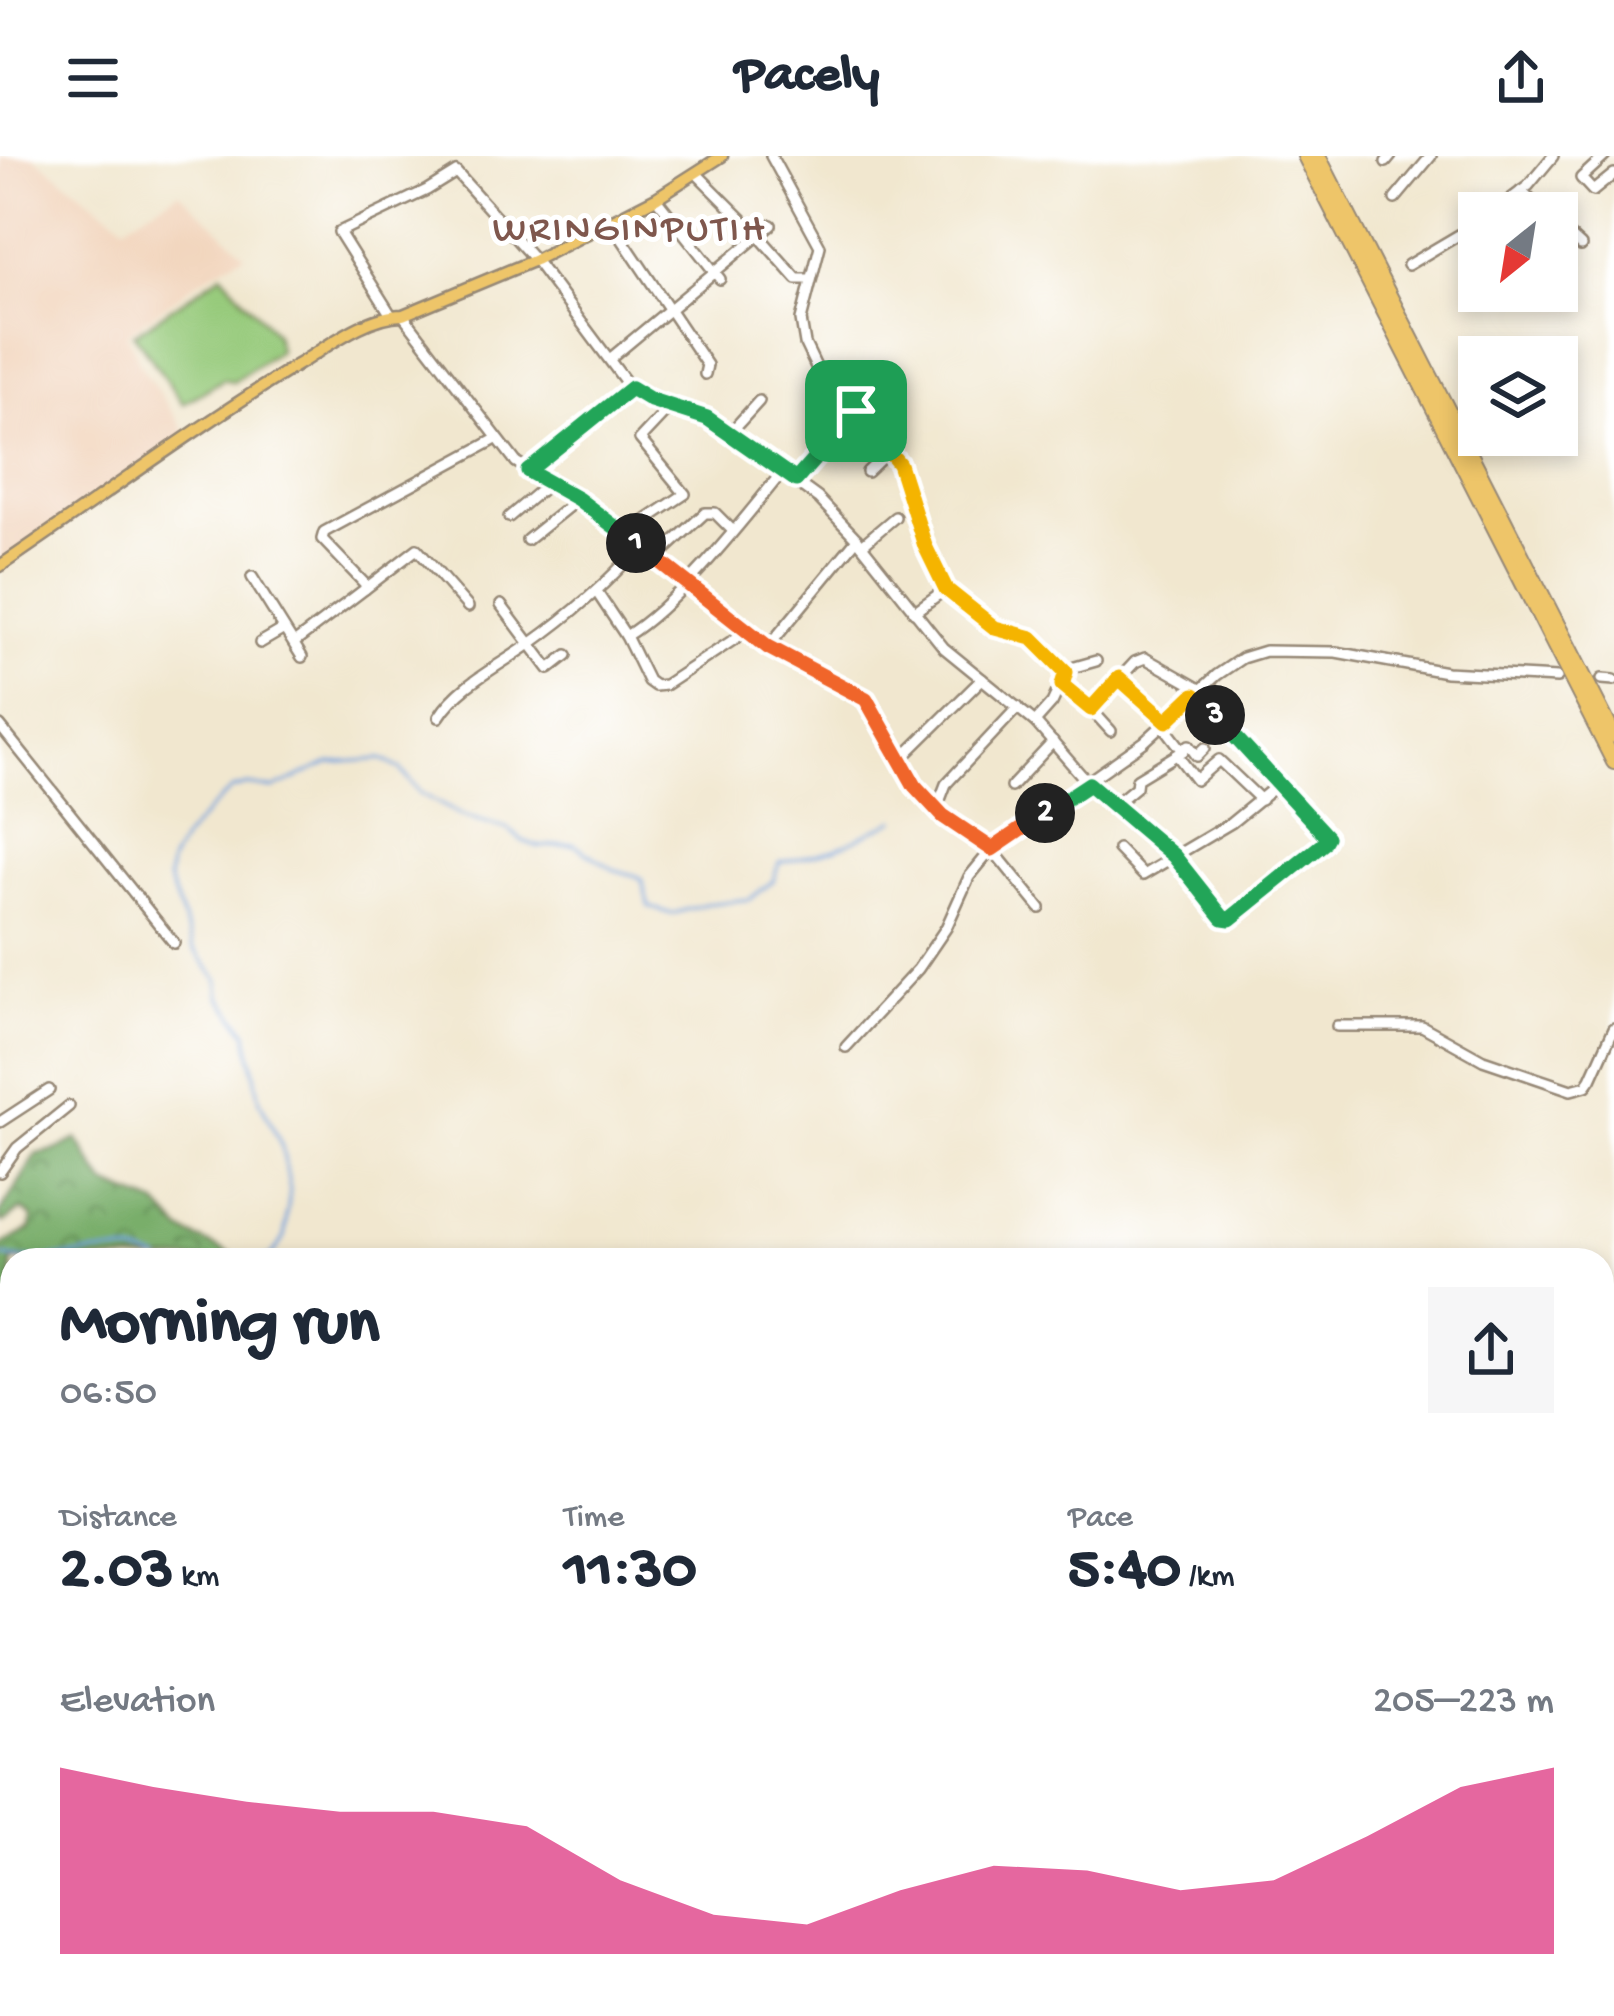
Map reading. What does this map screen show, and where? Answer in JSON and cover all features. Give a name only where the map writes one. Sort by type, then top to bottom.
[{"type":"highway","points":[[1305,156],[1614,762]]},
{"type":"highway","points":[[1318,156],[1614,736]]},
{"type":"main road","points":[[0,566],[224,410],[325,348],[536,260],[656,198],[722,156]]},
{"type":"street","points":[[771,156],[818,239],[819,260],[801,309],[806,344],[822,376],[890,450],[946,589],[995,628],[1032,638],[1066,672]]},
{"type":"street","points":[[1395,199],[1431,156]]},
{"type":"street","points":[[1521,191],[1553,156]]},
{"type":"street","points":[[1614,163],[1606,156],[1581,178],[1593,190],[1614,174]]},
{"type":"street","points":[[1040,908],[992,849],[936,810],[915,786],[866,699],[768,647],[578,499],[528,471],[496,439],[397,315],[339,232],[456,172],[536,260],[631,388],[707,418],[828,507],[944,649],[1035,722],[1089,784],[1174,856],[1223,918],[1230,919],[1326,841],[1325,834],[1197,692],[1145,658],[1135,662],[1091,709]]},
{"type":"street","points":[[696,173],[748,225]]},
{"type":"street","points":[[656,198],[717,276]]},
{"type":"street","points":[[610,221],[707,365],[705,374]]},
{"type":"street","points":[[611,358],[717,276],[771,225]]},
{"type":"street","points":[[1408,265],[1458,235]]},
{"type":"street","points":[[758,236],[797,279],[810,279]]},
{"type":"street","points":[[1578,243],[1581,246]]},
{"type":"street","points":[[528,471],[631,388]]},
{"type":"street","points":[[730,433],[758,400]]},
{"type":"street","points":[[625,534],[685,494],[640,440],[670,406]]},
{"type":"street","points":[[796,480],[856,411]]},
{"type":"street","points":[[365,590],[365,584],[322,539],[324,532],[496,439]]},
{"type":"street","points":[[867,472],[890,450]]},
{"type":"street","points":[[626,636],[685,583],[783,470]]},
{"type":"street","points":[[509,517],[548,484]]},
{"type":"street","points":[[526,540],[578,499]]},
{"type":"street","points":[[656,559],[705,513],[715,513],[733,530]]},
{"type":"street","points":[[768,647],[859,542],[895,517]]},
{"type":"street","points":[[439,717],[488,671],[596,591],[640,546]]},
{"type":"street","points":[[294,643],[417,549],[468,607]]},
{"type":"street","points":[[252,577],[302,657]]},
{"type":"street","points":[[914,612],[946,589]]},
{"type":"street","points":[[596,591],[655,686],[665,685],[747,631]]},
{"type":"street","points":[[501,605],[547,671],[567,656]]},
{"type":"street","points":[[260,643],[284,628]]},
{"type":"street","points":[[846,1047],[931,952],[969,877],[992,849],[1089,784],[1241,658],[1265,651],[1336,652],[1446,672],[1558,678]]},
{"type":"street","points":[[1066,672],[1096,661]]},
{"type":"street","points":[[1035,722],[1066,672]]},
{"type":"street","points":[[1119,678],[1165,723],[1196,780],[1218,759],[1261,800]]},
{"type":"street","points":[[900,760],[982,680]]},
{"type":"street","points":[[1062,685],[1111,731]]},
{"type":"street","points":[[936,810],[954,773],[1018,707]]},
{"type":"street","points":[[0,724],[174,944]]},
{"type":"street","points":[[1011,787],[1053,742]]},
{"type":"street","points":[[1114,805],[1136,787],[1137,778],[1189,745],[1197,756],[1205,748]]},
{"type":"street","points":[[1132,751],[1148,771]]},
{"type":"street","points":[[1118,849],[1143,875],[1231,823],[1280,783]]},
{"type":"street","points":[[1337,1026],[1422,1026],[1483,1060],[1571,1090],[1586,1086],[1591,1079],[1614,1028]]},
{"type":"street","points":[[0,1122],[49,1090]]},
{"type":"street","points":[[0,1172],[13,1152],[69,1106]]},
{"type":"street","points":[[0,1142],[13,1152]]},
{"type":"shaded area","points":[[0,156],[33,156],[125,225],[179,192],[245,254],[197,282],[127,334],[142,368],[189,437],[0,571]]},
{"type":"green space","points":[[222,274],[275,334],[279,350],[233,382],[224,379],[183,404],[134,334]]},
{"type":"green space","points":[[77,1139],[105,1184],[158,1205],[182,1231],[218,1248],[0,1248],[31,1229],[32,1217],[22,1209],[5,1222],[0,1222],[0,1213],[37,1154]]},
{"type":"waterway","points":[[277,1248],[284,1239],[290,1190],[282,1147],[260,1101],[247,1033],[220,996],[218,980],[194,949],[168,879],[170,863],[183,839],[232,789],[248,785],[273,789],[329,763],[382,759],[400,769],[420,793],[462,816],[508,829],[540,847],[574,844],[613,869],[637,876],[649,907],[672,914],[750,899],[773,881],[779,863],[835,849],[895,820]]},
{"type":"district","name":"WRINGINPUTIH","points":[[630,232]]},
{"type":"route","points":[[631,388],[651,400],[707,418],[796,480],[856,411],[899,464],[932,562],[957,600],[995,628],[1032,638],[1066,672],[1062,685],[1091,709],[1119,678],[1167,721],[1194,695],[1325,834],[1323,844],[1228,920],[1174,856],[1089,784],[992,849],[943,816],[915,786],[866,699],[768,647],[603,516],[528,471],[631,388]]}]
